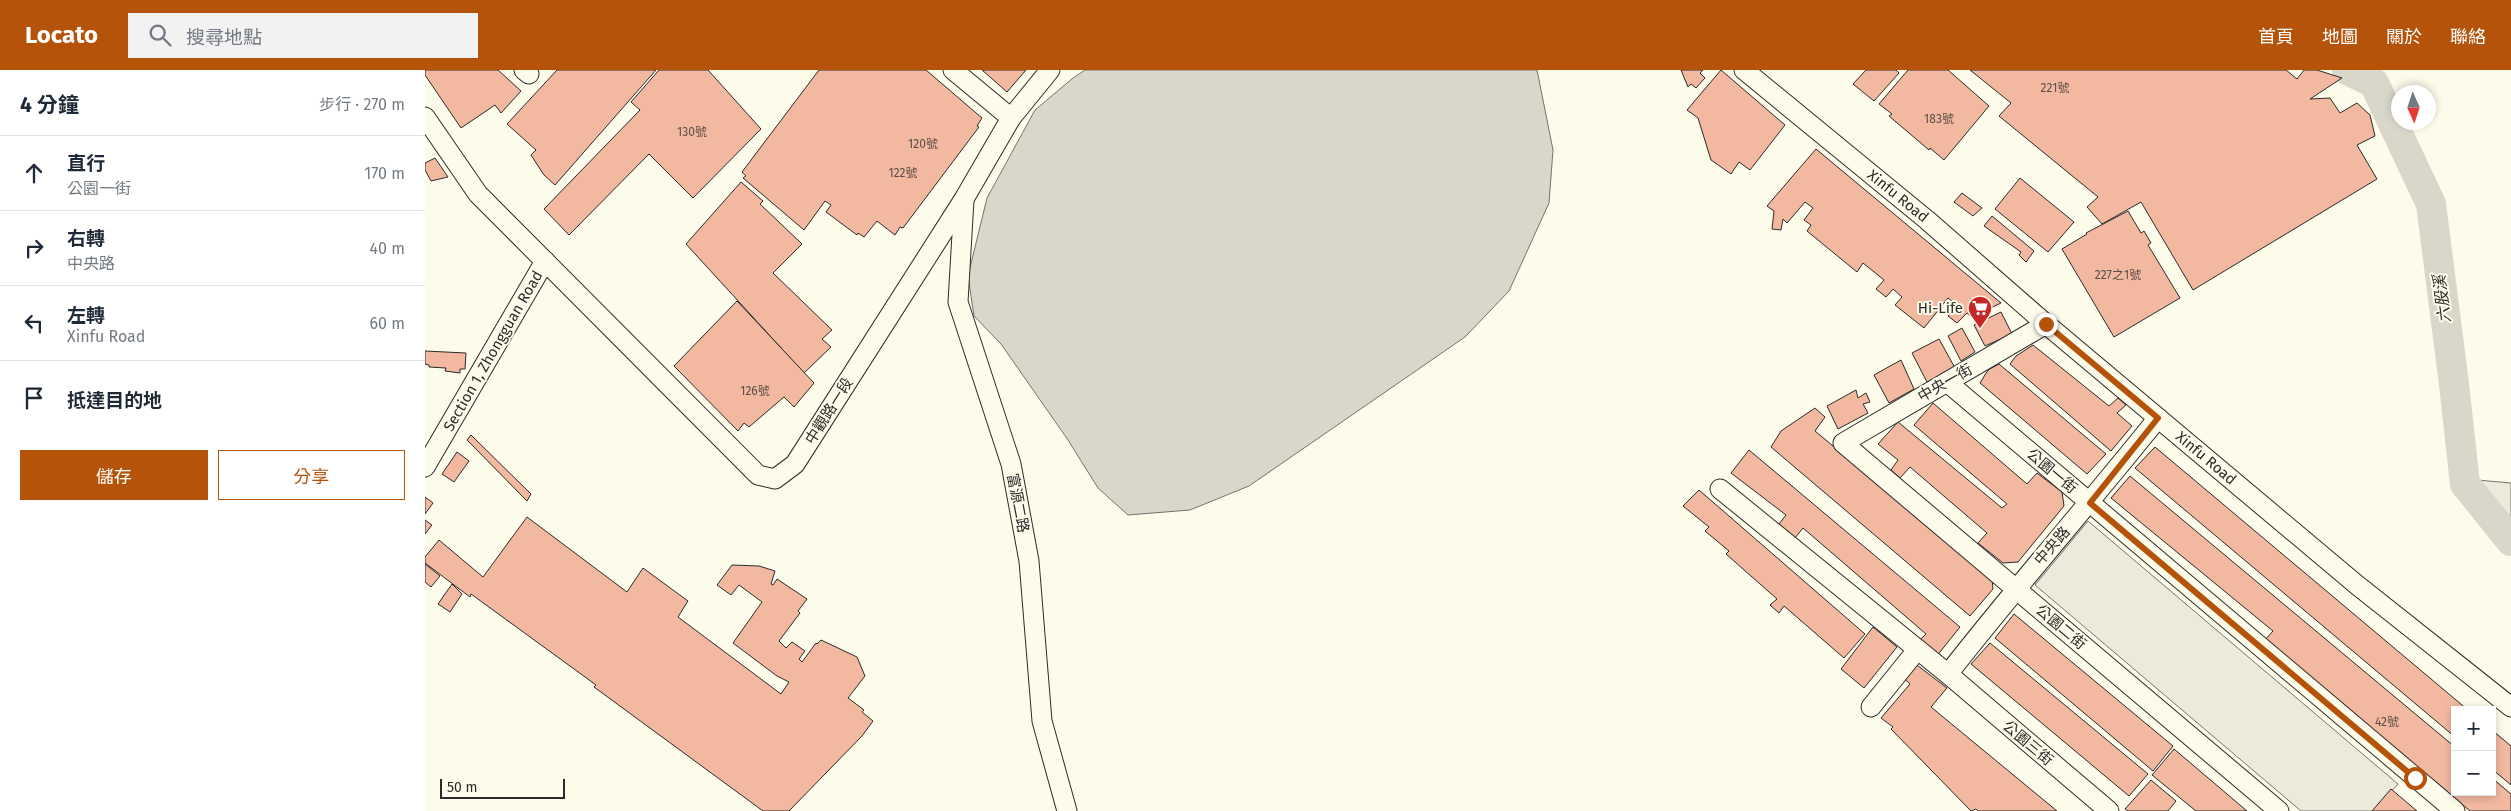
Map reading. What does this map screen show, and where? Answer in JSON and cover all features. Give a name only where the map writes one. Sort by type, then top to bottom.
[{"type":"street","points":[[953,70],[1011,118]]},
{"type":"street","name":"中觀路一段","points":[[545,261],[758,475],[775,479],[795,464],[964,198],[1011,118],[1050,70]]},
{"type":"street","name":"Xinfu Road","points":[[1744,70],[1927,220],[2046,324],[2357,585],[2511,707]]},
{"type":"street","points":[[425,117],[478,194],[545,261]]},
{"type":"street","name":"富源二路","points":[[964,198],[959,302],[1011,464],[1029,561],[1041,721],[1067,811]]},
{"type":"street","name":"Section 1, Zhongguan Road","points":[[425,467],[545,261]]},
{"type":"street","name":"中央一街","points":[[1843,443],[2046,324]]},
{"type":"street","name":"公園一街","points":[[1947,382],[2455,811]]},
{"type":"street","name":"中央路","points":[[1947,674],[2015,589],[2090,503],[2158,418]]},
{"type":"street","name":"公園二街","points":[[1843,443],[2279,811]]},
{"type":"street","name":"公園三街","points":[[1720,489],[1947,674],[2109,811]]},
{"type":"street","points":[[1871,707],[1917,650]]},
{"type":"shaded area","points":[[1085,70],[1537,70],[1553,150],[1549,203],[1509,291],[1465,337],[1249,486],[1190,510],[1128,515],[1098,488],[1068,440],[1001,344],[974,316],[968,276],[987,198],[1035,110]]},
{"type":"shaded area","points":[[2477,480],[2511,483],[2511,524]]},
{"type":"shaded area","points":[[2088,521],[2398,784],[2373,811],[2301,811],[2035,585]]},
{"type":"building","points":[[425,70],[498,70],[521,91],[501,113],[495,105],[461,128],[425,75]]},
{"type":"building","points":[[557,70],[656,70],[555,185],[544,175],[531,155],[536,150],[507,124]]},
{"type":"building","points":[[659,70],[708,70],[761,129],[693,198],[649,154],[569,235],[544,209],[640,110],[631,102]]},
{"type":"building","points":[[819,70],[926,70],[982,118],[977,126],[979,127],[903,228],[900,227],[895,235],[877,221],[864,237],[858,233],[857,235],[826,212],[831,205],[825,201],[804,230],[743,178],[746,176],[742,172]]},
{"type":"building","points":[[982,70],[1026,70],[1007,92]]},
{"type":"building","points":[[1681,70],[1703,70],[1700,73],[1705,78],[1696,88],[1691,84],[1688,87]]},
{"type":"building","points":[[1721,70],[1785,125],[1750,170],[1739,162],[1731,174],[1711,160],[1698,118],[1687,110]]},
{"type":"building","points":[[1866,70],[1896,70],[1899,73],[1874,101],[1853,84]]},
{"type":"building","points":[[1908,70],[1948,70],[1989,106],[1944,160],[1930,148],[1929,150],[1889,116],[1892,114],[1879,104]]},
{"type":"building","points":[[1970,70],[2286,70],[2297,79],[2304,70],[2317,70],[2342,78],[2310,99],[2330,98],[2340,113],[2357,103],[2370,115],[2375,136],[2357,145],[2377,179],[2193,290],[2141,202],[2102,224],[2087,207],[2098,197],[1999,116],[2011,103]]},
{"type":"building","points":[[1816,149],[2001,303],[1972,317],[1967,313],[1957,323],[1948,316],[1957,305],[1948,298],[1924,328],[1895,305],[1902,297],[1893,289],[1886,297],[1876,289],[1884,280],[1863,263],[1857,272],[1807,231],[1811,225],[1804,220],[1813,208],[1805,202],[1787,223],[1783,219],[1781,230],[1772,229],[1774,211],[1767,206]]},
{"type":"building","points":[[435,158],[448,177],[431,181],[425,170],[425,163]]},
{"type":"building","points":[[2020,178],[2074,222],[2048,252],[1995,209]]},
{"type":"building","points":[[741,182],[763,201],[760,204],[802,244],[773,273],[832,330],[822,339],[831,347],[804,373],[686,244]]},
{"type":"building","points":[[1962,193],[1982,208],[1973,216],[1954,202]]},
{"type":"building","points":[[2128,211],[2141,233],[2144,231],[2151,243],[2148,245],[2180,298],[2114,337],[2062,249],[2086,233]]},
{"type":"building","points":[[1992,216],[2034,251],[2026,262],[2019,255],[2021,252],[1984,226]]},
{"type":"building","points":[[737,301],[814,383],[794,407],[784,397],[749,427],[744,423],[738,431],[674,366]]},
{"type":"building","points":[[2001,312],[2012,334],[1985,346],[1974,325]]},
{"type":"building","points":[[1962,328],[1975,352],[1961,361],[1948,336]]},
{"type":"building","points":[[1939,339],[1955,368],[1927,382],[1912,353]]},
{"type":"building","points":[[2033,345],[2109,406],[2118,398],[2126,405],[2117,413],[2132,426],[2111,451],[2010,364],[2016,356]]},
{"type":"building","points":[[425,351],[466,353],[465,369],[460,369],[460,373],[445,371],[446,368],[429,367],[429,365],[425,364]]},
{"type":"building","points":[[1901,360],[1914,389],[1889,403],[1874,375]]},
{"type":"building","points":[[1999,364],[2106,454],[2087,474],[1980,383],[1988,370]]},
{"type":"building","points":[[1856,390],[1858,398],[1866,393],[1870,402],[1863,404],[1868,413],[1838,429],[1827,406]]},
{"type":"building","points":[[1933,403],[2027,484],[2037,473],[2062,492],[2064,506],[2018,562],[2003,563],[1978,543],[1987,533],[1910,467],[1900,478],[1891,470],[1898,460],[1878,444],[1898,422],[2002,508],[2007,504],[1914,425]]},
{"type":"building","points":[[1815,408],[1825,417],[1815,431],[1992,578],[1993,589],[1970,616],[1771,447],[1781,431]]},
{"type":"building","points":[[471,435],[531,494],[527,501],[467,440]]},
{"type":"building","points":[[2155,447],[2463,706],[2451,706],[2451,734],[2135,468]]},
{"type":"building","points":[[1749,450],[1960,627],[1936,657],[1917,643],[1926,634],[1803,528],[1795,538],[1779,524],[1786,515],[1731,473]]},
{"type":"building","points":[[457,452],[469,461],[454,482],[442,474]]},
{"type":"building","points":[[2130,476],[2451,744],[2451,795],[2265,640],[2273,631],[2111,498]]},
{"type":"building","points":[[1699,490],[1865,634],[1844,658],[1784,606],[1779,613],[1770,605],[1777,599],[1726,554],[1729,551],[1705,531],[1709,527],[1683,506]]},
{"type":"building","points":[[425,497],[433,503],[425,514]]},
{"type":"building","points":[[527,517],[627,592],[643,568],[688,601],[678,617],[781,694],[789,682],[777,676],[733,643],[762,602],[739,585],[731,595],[717,585],[732,565],[759,566],[775,571],[771,584],[773,585],[777,579],[807,599],[798,611],[800,613],[779,641],[786,648],[792,642],[805,651],[799,659],[802,662],[816,643],[821,640],[857,657],[865,676],[848,698],[864,710],[862,712],[873,721],[862,736],[789,811],[763,811],[594,687],[596,685],[471,594],[470,597],[425,563],[425,557],[439,540],[483,577]]},
{"type":"building","points":[[425,520],[432,525],[425,534]]},
{"type":"building","points":[[425,564],[440,576],[431,587],[425,582]]},
{"type":"building","points":[[452,584],[462,594],[450,612],[438,604]]},
{"type":"building","points":[[2014,614],[2173,746],[2153,771],[1995,638]]},
{"type":"building","points":[[1873,627],[1897,647],[1864,688],[1841,669]]},
{"type":"building","points":[[1990,643],[2148,774],[2129,796],[1971,664]]},
{"type":"building","points":[[1913,662],[1947,688],[1931,707],[2057,811],[1978,811],[1976,809],[1971,811],[1891,729],[1893,727],[1881,718],[1910,684],[1901,676]]},
{"type":"building","points":[[2496,733],[2511,746],[2511,785],[2496,772]]},
{"type":"building","points":[[2174,749],[2247,811],[2196,811],[2152,775]]},
{"type":"building","points":[[2151,780],[2176,801],[2168,811],[2128,811],[2125,809]]},
{"type":"building","points":[[2496,781],[2511,794],[2511,811],[2470,811],[2452,796],[2496,796]]},
{"type":"building","points":[[2391,789],[2417,811],[2372,811]]},
{"type":"waterway","name":"六股溪","points":[[2347,70],[2374,83],[2431,204],[2465,484],[2511,541]]},
{"type":"place","name":"Hi-Life","points":[[1980,329]]},
{"type":"route","points":[[2046,324],[2158,418],[2090,503],[2415,778]]}]
